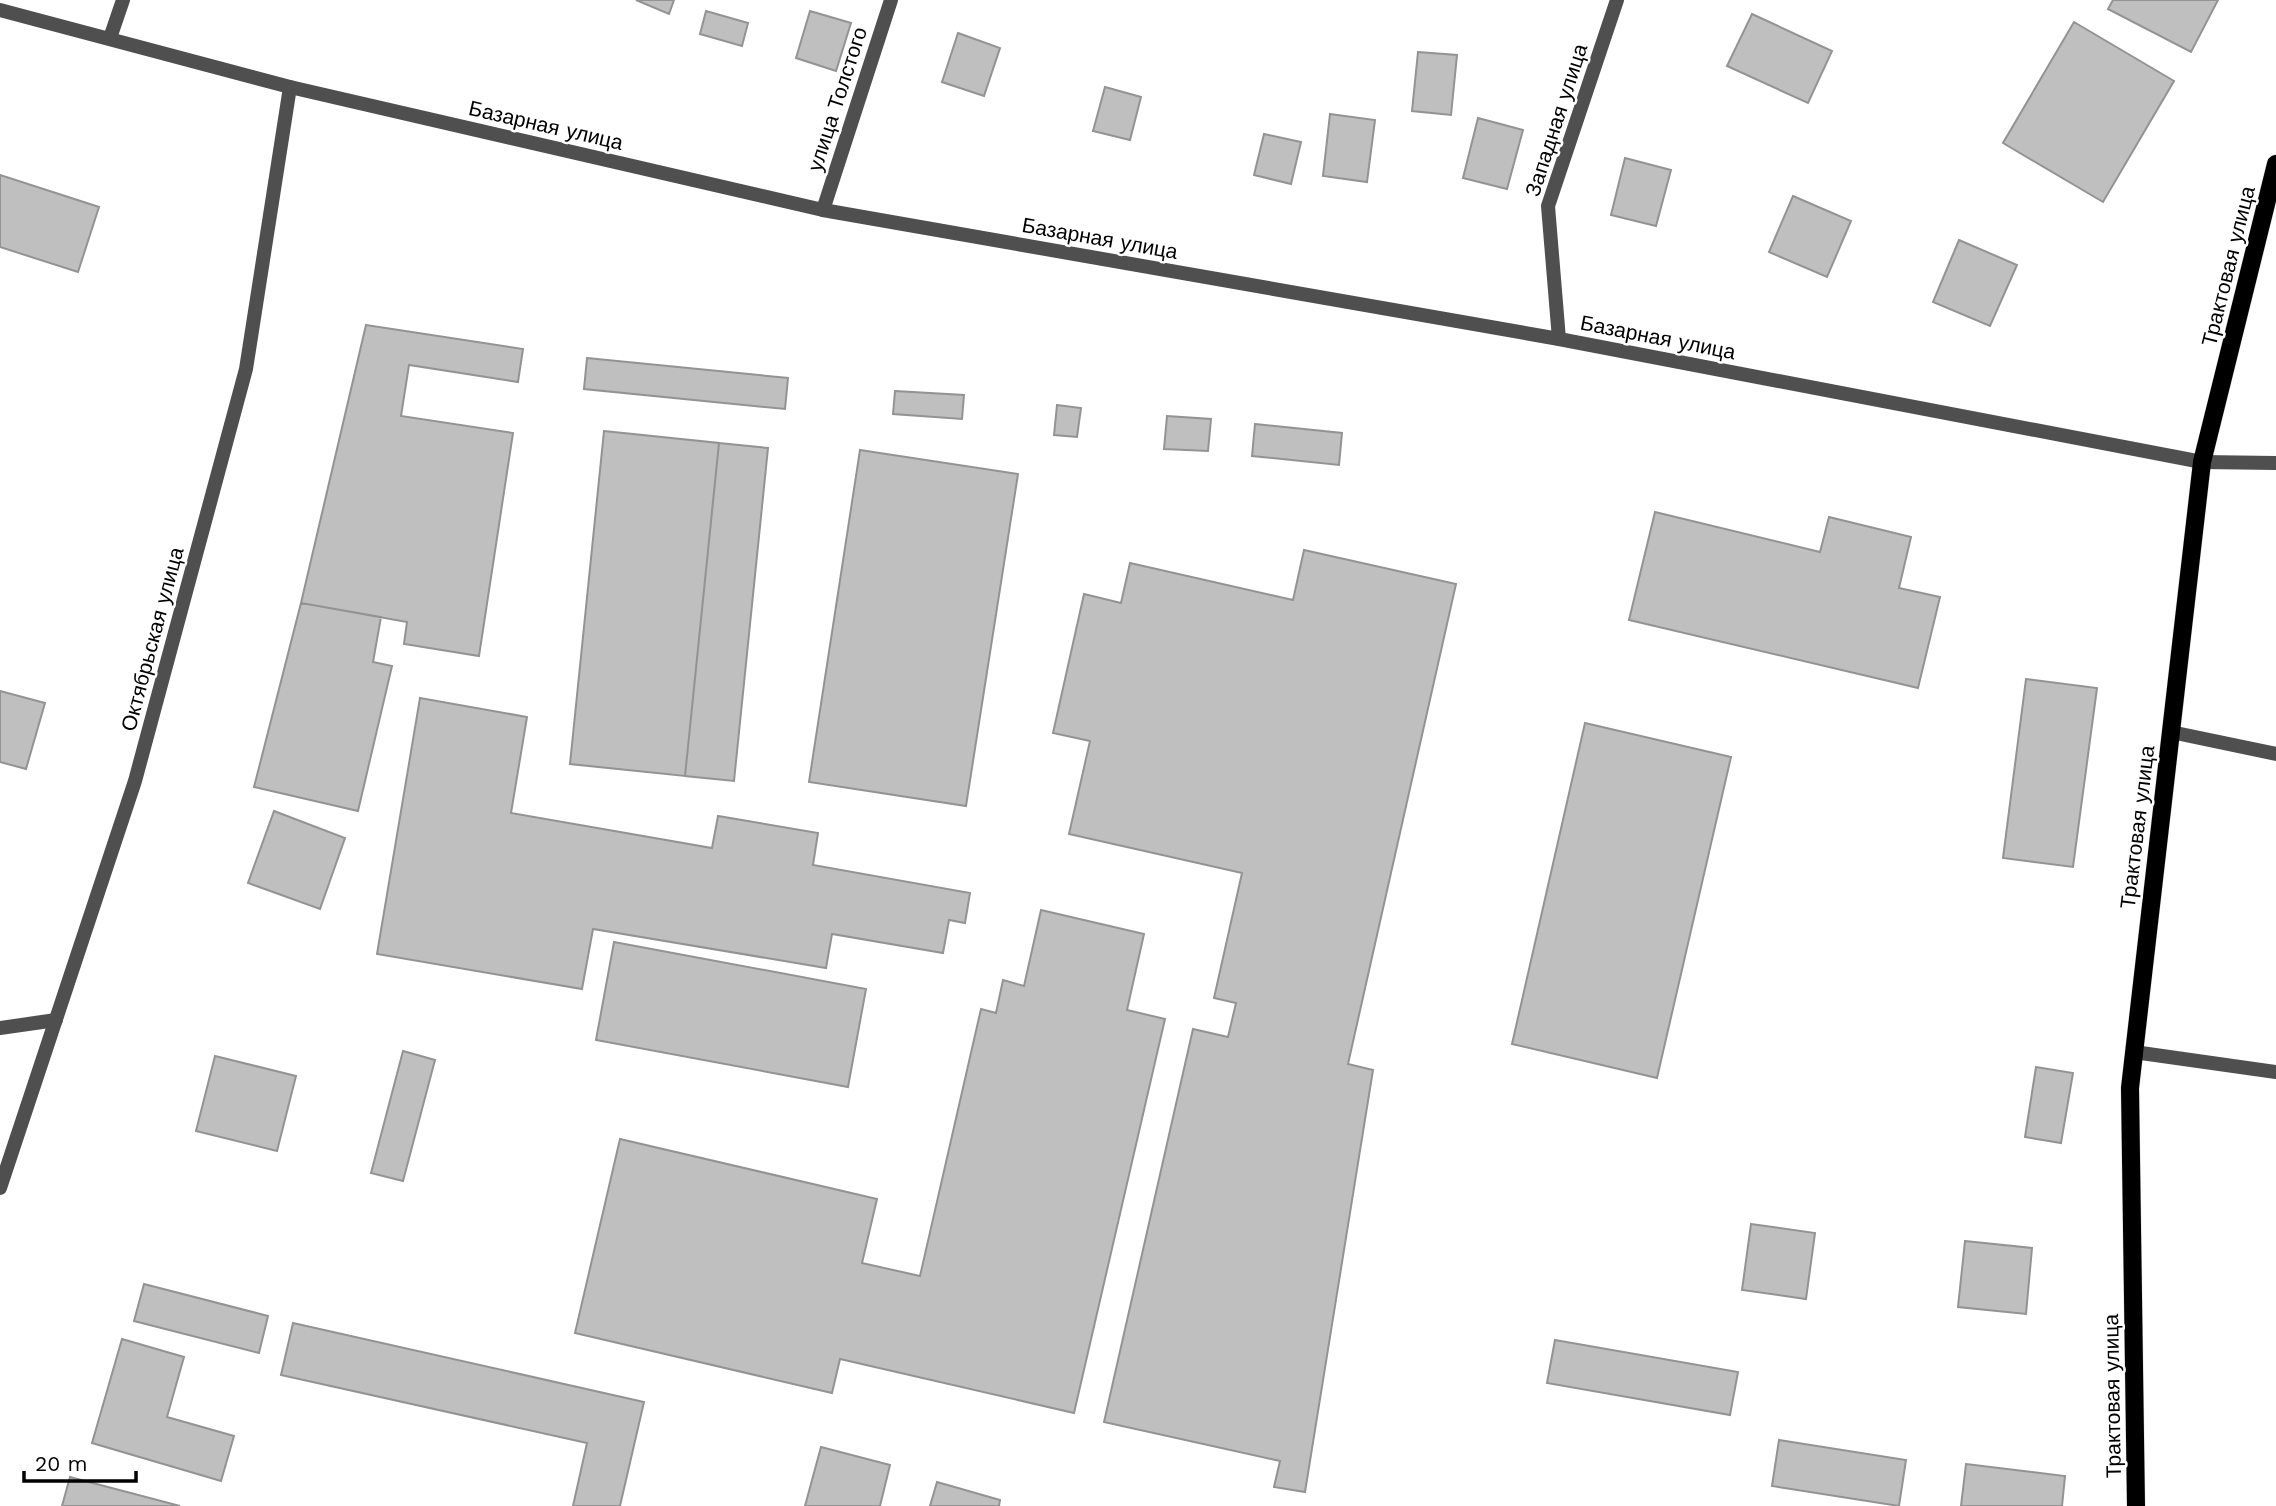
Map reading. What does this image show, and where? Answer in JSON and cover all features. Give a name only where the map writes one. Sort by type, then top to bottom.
[{"type":"main road","name":"Трактовая улица","points":[[2136,1506],[2130,1088],[2202,462],[2276,164]]},
{"type":"street","points":[[110,37],[123,0]]},
{"type":"street","name":"улица Толстого","points":[[823,211],[891,0]]},
{"type":"street","name":"Западная улица","points":[[1559,339],[1548,206],[1617,0]]},
{"type":"street","name":"Базарная улица","points":[[0,10],[110,37],[290,87],[823,211],[1559,339],[2202,462],[2276,463]]},
{"type":"street","name":"Октябрьская улица","points":[[0,1188],[135,781],[246,369],[290,87]]},
{"type":"street","points":[[2171,732],[2276,754]]},
{"type":"street","points":[[0,1028],[56,1020]]},
{"type":"street","points":[[2134,1052],[2276,1072]]},
{"type":"building","points":[[636,0],[674,0],[669,14]]},
{"type":"building","points":[[2113,0],[2218,0],[2191,52],[2108,9]]},
{"type":"building","points":[[706,11],[748,23],[742,46],[700,34]]},
{"type":"building","points":[[810,11],[851,23],[836,71],[796,58]]},
{"type":"building","points":[[1752,14],[1832,51],[1808,103],[1727,66]]},
{"type":"building","points":[[2074,22],[2174,81],[2103,202],[2003,143]]},
{"type":"building","points":[[958,33],[1000,48],[984,96],[942,82]]},
{"type":"building","points":[[1418,52],[1457,55],[1451,115],[1412,111]]},
{"type":"building","points":[[1105,87],[1141,97],[1130,140],[1093,131]]},
{"type":"building","points":[[1330,114],[1375,120],[1367,182],[1323,176]]},
{"type":"building","points":[[1478,118],[1523,130],[1507,189],[1463,178]]},
{"type":"building","points":[[1264,134],[1301,142],[1291,184],[1254,175]]},
{"type":"building","points":[[1625,158],[1671,170],[1656,226],[1611,215]]},
{"type":"building","points":[[0,175],[99,207],[78,272],[0,247]]},
{"type":"building","points":[[1793,196],[1851,221],[1827,277],[1769,252]]},
{"type":"building","points":[[1959,240],[2017,265],[1990,326],[1933,302]]},
{"type":"building","points":[[366,325],[523,349],[518,382],[409,365],[401,416],[513,433],[479,656],[404,644],[407,622],[301,603]]},
{"type":"building","points":[[587,358],[788,378],[785,409],[584,389]]},
{"type":"building","points":[[895,391],[964,395],[962,419],[893,414]]},
{"type":"building","points":[[1057,405],[1081,408],[1077,437],[1054,435]]},
{"type":"building","points":[[1167,416],[1211,419],[1208,451],[1164,449]]},
{"type":"building","points":[[1255,424],[1342,433],[1339,465],[1252,456]]},
{"type":"building","points":[[604,431],[719,443],[685,776],[570,764]]},
{"type":"building","points":[[719,443],[768,448],[734,781],[685,776]]},
{"type":"building","points":[[860,450],[1018,474],[966,806],[809,782]]},
{"type":"building","points":[[1655,512],[1820,552],[1829,517],[1911,537],[1899,588],[1940,597],[1918,688],[1629,620]]},
{"type":"building","points":[[1304,550],[1456,584],[1348,1064],[1373,1070],[1305,1492],[1274,1487],[1280,1461],[1104,1422],[1193,1029],[1228,1037],[1236,1003],[1214,998],[1242,873],[1069,834],[1090,741],[1053,733],[1084,594],[1121,603],[1130,563],[1293,600]]},
{"type":"building","points":[[301,603],[381,617],[373,662],[392,666],[358,811],[254,787]]},
{"type":"building","points":[[2026,679],[2097,688],[2073,867],[2003,858]]},
{"type":"building","points":[[0,691],[45,703],[26,769],[0,762]]},
{"type":"building","points":[[420,698],[527,717],[511,813],[712,848],[718,816],[818,833],[813,865],[970,893],[965,923],[949,920],[943,953],[832,934],[826,968],[593,929],[582,989],[377,954]]},
{"type":"building","points":[[1585,723],[1731,757],[1657,1078],[1512,1044]]},
{"type":"building","points":[[274,811],[345,838],[320,909],[248,883]]},
{"type":"building","points":[[1041,910],[1144,934],[1127,1010],[1165,1019],[1074,1413],[840,1359],[832,1393],[575,1333],[620,1139],[877,1199],[862,1263],[920,1276],[981,1009],[996,1013],[1003,980],[1024,986]]},
{"type":"building","points":[[614,942],[866,989],[848,1087],[596,1040]]},
{"type":"building","points":[[403,1051],[435,1060],[403,1181],[371,1173]]},
{"type":"building","points":[[215,1056],[296,1076],[277,1151],[196,1131]]},
{"type":"building","points":[[2036,1067],[2073,1073],[2061,1143],[2025,1137]]},
{"type":"building","points":[[1751,1224],[1815,1233],[1806,1299],[1742,1290]]},
{"type":"building","points":[[1965,1241],[2032,1248],[2026,1314],[1958,1307]]},
{"type":"building","points":[[144,1284],[268,1316],[259,1353],[134,1321]]},
{"type":"building","points":[[293,1323],[644,1402],[620,1506],[573,1506],[587,1443],[281,1375]]},
{"type":"building","points":[[122,1339],[184,1357],[167,1417],[234,1436],[221,1481],[92,1443]]},
{"type":"building","points":[[1555,1340],[1738,1372],[1730,1415],[1547,1383]]},
{"type":"building","points":[[1779,1440],[1906,1460],[1899,1506],[1772,1486]]},
{"type":"building","points":[[821,1447],[890,1465],[880,1506],[805,1506]]},
{"type":"building","points":[[1966,1464],[2065,1476],[2062,1506],[1961,1506]]},
{"type":"building","points":[[70,1477],[180,1506],[62,1506]]},
{"type":"building","points":[[937,1482],[1000,1500],[999,1506],[930,1506]]}]
